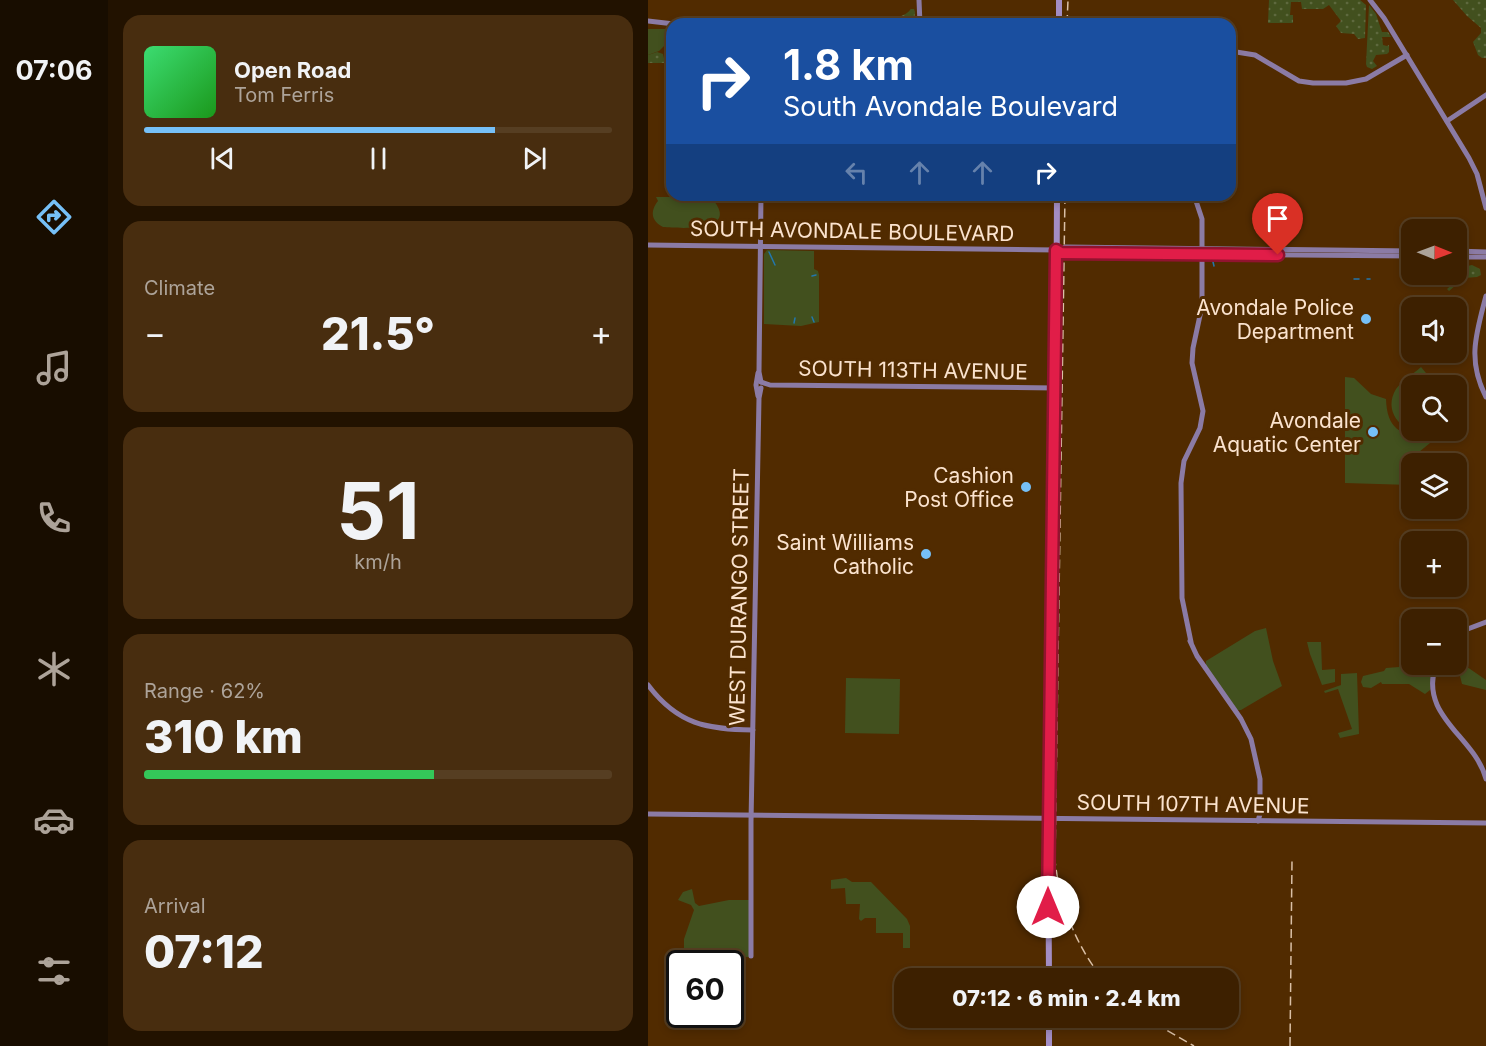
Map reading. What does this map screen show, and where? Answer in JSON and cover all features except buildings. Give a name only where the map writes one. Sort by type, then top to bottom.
[{"type":"main road","points":[[1059,0],[1059,18]]},
{"type":"main road","points":[[1049,968],[1048,819],[1057,201]]},
{"type":"main road","points":[[1049,1028],[1049,1046]]},
{"type":"street","points":[[919,0],[920,18]]},
{"type":"street","points":[[1370,0],[1407,55],[1477,174],[1486,208]]},
{"type":"street","points":[[648,21],[666,23]]},
{"type":"street","points":[[1236,52],[1255,56],[1299,81],[1313,83],[1346,83],[1366,79],[1407,55]]},
{"type":"street","points":[[1447,121],[1486,95]]},
{"type":"street","points":[[759,381],[761,201]]},
{"type":"street","points":[[1197,201],[1202,214],[1202,306],[1192,358],[1193,370],[1202,399],[1203,414],[1200,428],[1182,472],[1183,603],[1191,642],[1197,656],[1237,714],[1253,750],[1260,779],[1258,820]]},
{"type":"street","name":"SOUTH AVONDALE BOULEVARD","points":[[648,245],[1056,250],[1061,253],[1401,251]]},
{"type":"street","name":"SOUTH AVONDALE BOULEVARD","points":[[1056,250],[1060,247],[1108,247],[1202,252]]},
{"type":"street","points":[[1090,253],[1093,250],[1108,247]]},
{"type":"street","points":[[1467,251],[1486,252]]},
{"type":"street","name":"SOUTH AVONDALE BOULEVARD","points":[[1363,253],[1401,255]]},
{"type":"street","points":[[1467,257],[1486,257]]},
{"type":"street","points":[[1486,296],[1476,334],[1475,364],[1478,380],[1486,397]]},
{"type":"street","name":"SOUTH 113TH AVENUE","points":[[759,381],[770,385],[1056,388]]},
{"type":"street","name":"WEST DURANGO STREET","points":[[752,816],[759,381]]},
{"type":"street","points":[[1467,630],[1486,622]]},
{"type":"street","points":[[1433,675],[1433,690],[1437,706],[1478,761],[1486,779]]},
{"type":"street","points":[[648,686],[670,710],[696,723],[716,728],[753,730]]},
{"type":"street","name":"SOUTH 107TH AVENUE","points":[[648,814],[1486,823]]},
{"type":"street","points":[[751,956],[752,816]]},
{"type":"green space","points":[[1269,0],[1360,0],[1366,5],[1365,38],[1358,39],[1354,34],[1341,33],[1336,26],[1341,21],[1329,5],[1323,9],[1302,9],[1301,2],[1291,2],[1290,15],[1293,15],[1293,23],[1268,23]]},
{"type":"green space","points":[[1453,0],[1486,0],[1486,58],[1478,55],[1473,42],[1481,33],[1481,28]]},
{"type":"green space","points":[[1369,5],[1376,14],[1382,32],[1388,32],[1391,37],[1382,37],[1383,45],[1389,45],[1389,52],[1376,55],[1373,61],[1377,66],[1372,69],[1366,64]]},
{"type":"green space","points":[[914,9],[914,18],[892,18],[902,16]]},
{"type":"green space","points":[[648,29],[666,29],[666,44],[659,51],[648,55]]},
{"type":"green space","points":[[657,52],[663,54],[665,63],[648,63],[648,55]]},
{"type":"green space","points":[[656,197],[666,197],[666,201],[714,201],[720,211],[719,219],[713,224],[692,228],[663,227],[656,222],[653,216],[658,201]]},
{"type":"green space","points":[[767,250],[814,251],[814,269],[819,275],[819,322],[801,326],[764,324],[764,254]]},
{"type":"green space","points":[[1472,265],[1480,269],[1481,275],[1467,278],[1467,266]]},
{"type":"green space","points":[[1421,367],[1428,375],[1411,375]]},
{"type":"green space","name":"Avondale Aquatic Center","points":[[1345,377],[1354,378],[1371,394],[1386,399],[1392,424],[1401,431],[1401,441],[1429,441],[1430,443],[1419,453],[1401,453],[1401,485],[1345,483]]},
{"type":"green space","points":[[1401,383],[1401,424],[1393,413],[1392,406],[1392,398]]},
{"type":"green space","points":[[1266,628],[1273,661],[1282,686],[1241,710],[1237,710],[1206,666],[1206,661],[1255,631]]},
{"type":"green space","points":[[1307,642],[1321,642],[1322,670],[1335,669],[1335,682],[1322,685]]},
{"type":"green space","points":[[1399,644],[1401,644],[1401,675],[1431,675],[1430,690],[1425,694],[1409,684],[1382,684],[1381,682],[1371,688],[1363,687],[1361,682],[1363,676],[1384,671],[1386,668],[1399,667]]},
{"type":"green space","points":[[1467,667],[1486,680],[1486,690],[1462,684],[1460,676],[1457,675],[1467,675]]},
{"type":"green space","points":[[1357,673],[1359,734],[1340,738],[1338,733],[1352,729],[1338,689],[1325,693],[1324,691],[1341,685],[1341,674]]},
{"type":"green space","points":[[846,678],[900,679],[899,734],[845,733]]},
{"type":"green space","points":[[846,878],[852,882],[871,882],[907,919],[910,926],[910,948],[903,948],[903,933],[876,933],[876,918],[865,918],[861,921],[859,919],[860,904],[846,904],[845,888],[831,889],[831,880]]},
{"type":"green space","points":[[692,889],[695,903],[699,906],[729,900],[749,900],[749,957],[744,957],[744,950],[684,950],[684,939],[694,910],[691,905],[678,900],[683,892]]},
{"type":"waterway","points":[[769,252],[775,265]]},
{"type":"waterway","points":[[1212,258],[1214,266]]},
{"type":"waterway","points":[[812,276],[816,275]]},
{"type":"waterway","points":[[1354,279],[1359,279]]},
{"type":"waterway","points":[[812,317],[814,322]]},
{"type":"waterway","points":[[794,323],[795,318]]},
{"type":"railway","points":[[1067,18],[1068,0]]},
{"type":"railway","points":[[1065,201],[1055,861],[1057,877],[1070,923],[1094,968]]},
{"type":"railway","points":[[1290,1046],[1292,861]]},
{"type":"railway","points":[[1163,1028],[1194,1046]]},
{"type":"place","name":"Avondale Police Department","points":[[1366,319]]},
{"type":"place","name":"Avondale Aquatic Center","points":[[1373,432]]},
{"type":"place","name":"Cashion Post Office","points":[[1026,487]]},
{"type":"place","name":"Saint Williams Catholic","points":[[926,554]]},
{"type":"route","points":[[1048,907],[1056,250],[1061,253],[1278,255]]}]
